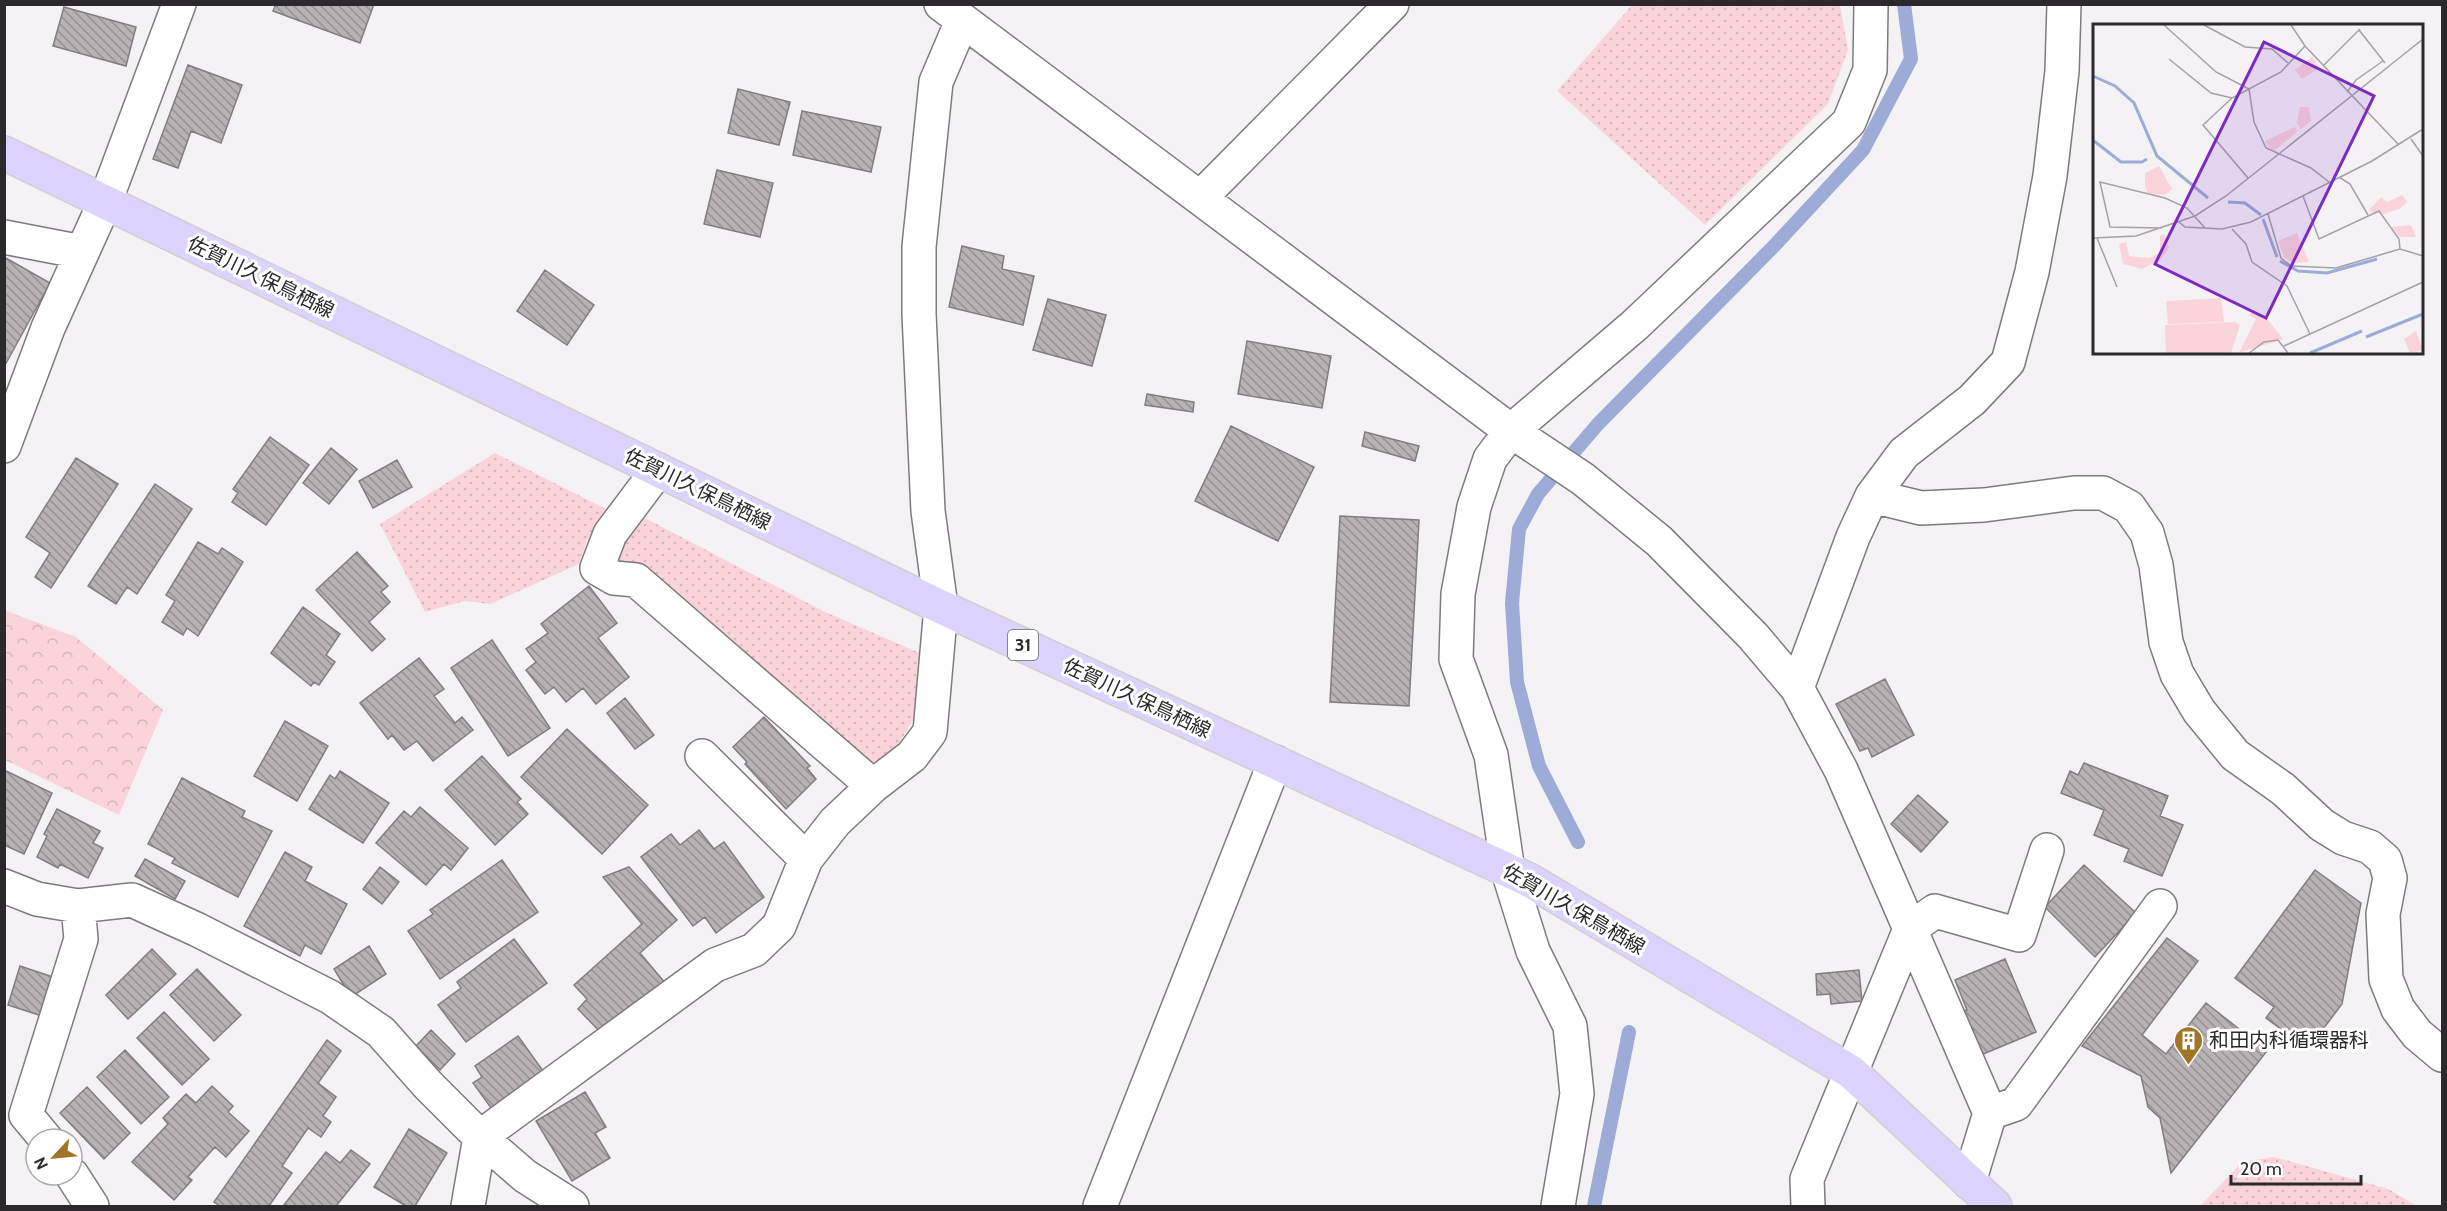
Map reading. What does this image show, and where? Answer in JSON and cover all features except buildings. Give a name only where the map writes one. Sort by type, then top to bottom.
[{"type":"main road","name":"佐賀川久保鳥栖線","points":[[4,153],[941,607],[1529,880],[1851,1072],[1995,1206]]},
{"type":"street","points":[[4,446],[48,328],[105,201],[179,4]]},
{"type":"street","points":[[1200,198],[1392,4]]},
{"type":"street","points":[[1558,1206],[1577,1094],[1570,1026],[1533,951],[1508,871],[1491,755],[1456,659],[1458,594],[1474,507],[1490,459],[1519,436],[1849,122],[1870,70],[1871,4]]},
{"type":"street","points":[[1797,688],[1852,537],[1872,496],[1904,453],[1972,400],[2008,362],[2032,272],[2050,176],[2062,70],[2064,4]]},
{"type":"street","points":[[468,1206],[480,1137],[715,965],[754,950],[779,926],[806,859],[835,822],[873,786],[912,756],[930,732],[936,693],[941,607],[928,511],[919,314],[919,247],[936,82],[951,13],[1519,436],[1583,479],[1659,541],[1752,636],[1797,688],[1840,770],[1990,1113],[1969,1182]]},
{"type":"street","points":[[4,237],[82,252]]},
{"type":"street","points":[[658,470],[610,534],[597,568],[614,578],[636,580],[873,786]]},
{"type":"street","points":[[1872,496],[1922,508],[1984,505],[2074,493],[2103,493],[2129,507],[2147,533],[2156,565],[2166,642],[2177,674],[2199,711],[2235,755],[2283,789],[2322,825],[2343,838],[2370,847],[2385,860],[2390,878],[2383,914],[2386,979],[2398,1009],[2417,1034],[2442,1055]]},
{"type":"street","points":[[702,756],[806,859]]},
{"type":"street","points":[[1100,1206],[1198,963],[1275,762]]},
{"type":"street","points":[[1808,1206],[1807,1179],[1910,929],[1935,912],[2019,935],[2047,850]]},
{"type":"street","points":[[4,886],[37,899],[78,906],[132,900],[198,930],[330,997],[381,1032],[428,1085],[480,1137],[525,1176],[572,1206]]},
{"type":"street","points":[[36,1127],[26,1115],[81,939],[78,906]]},
{"type":"street","points":[[1990,1113],[2016,1104],[2160,906]]},
{"type":"street","points":[[80,1187],[92,1206]]},
{"type":"green space","points":[[1633,4],[1840,5],[1848,50],[1828,104],[1705,225],[1557,91]]},
{"type":"green space","points":[[495,453],[610,511],[587,540],[579,564],[490,604],[465,601],[425,612],[380,524]]},
{"type":"green space","points":[[643,517],[825,612],[922,654],[916,715],[899,743],[871,776],[617,563],[616,547]]},
{"type":"green space","points":[[4,610],[76,637],[163,710],[119,815],[5,760]]},
{"type":"green space","points":[[2274,1157],[2388,1189],[2417,1206],[2200,1206],[2242,1162]]},
{"type":"waterway","points":[[1578,842],[1539,766],[1517,682],[1512,603],[1519,529],[1538,494],[1598,424],[1774,246],[1863,150],[1911,59],[1904,4]]},
{"type":"waterway","points":[[1594,1206],[1629,1032]]},
{"type":"place","name":"和田内科循環器科","points":[[2188,1066]]}]
